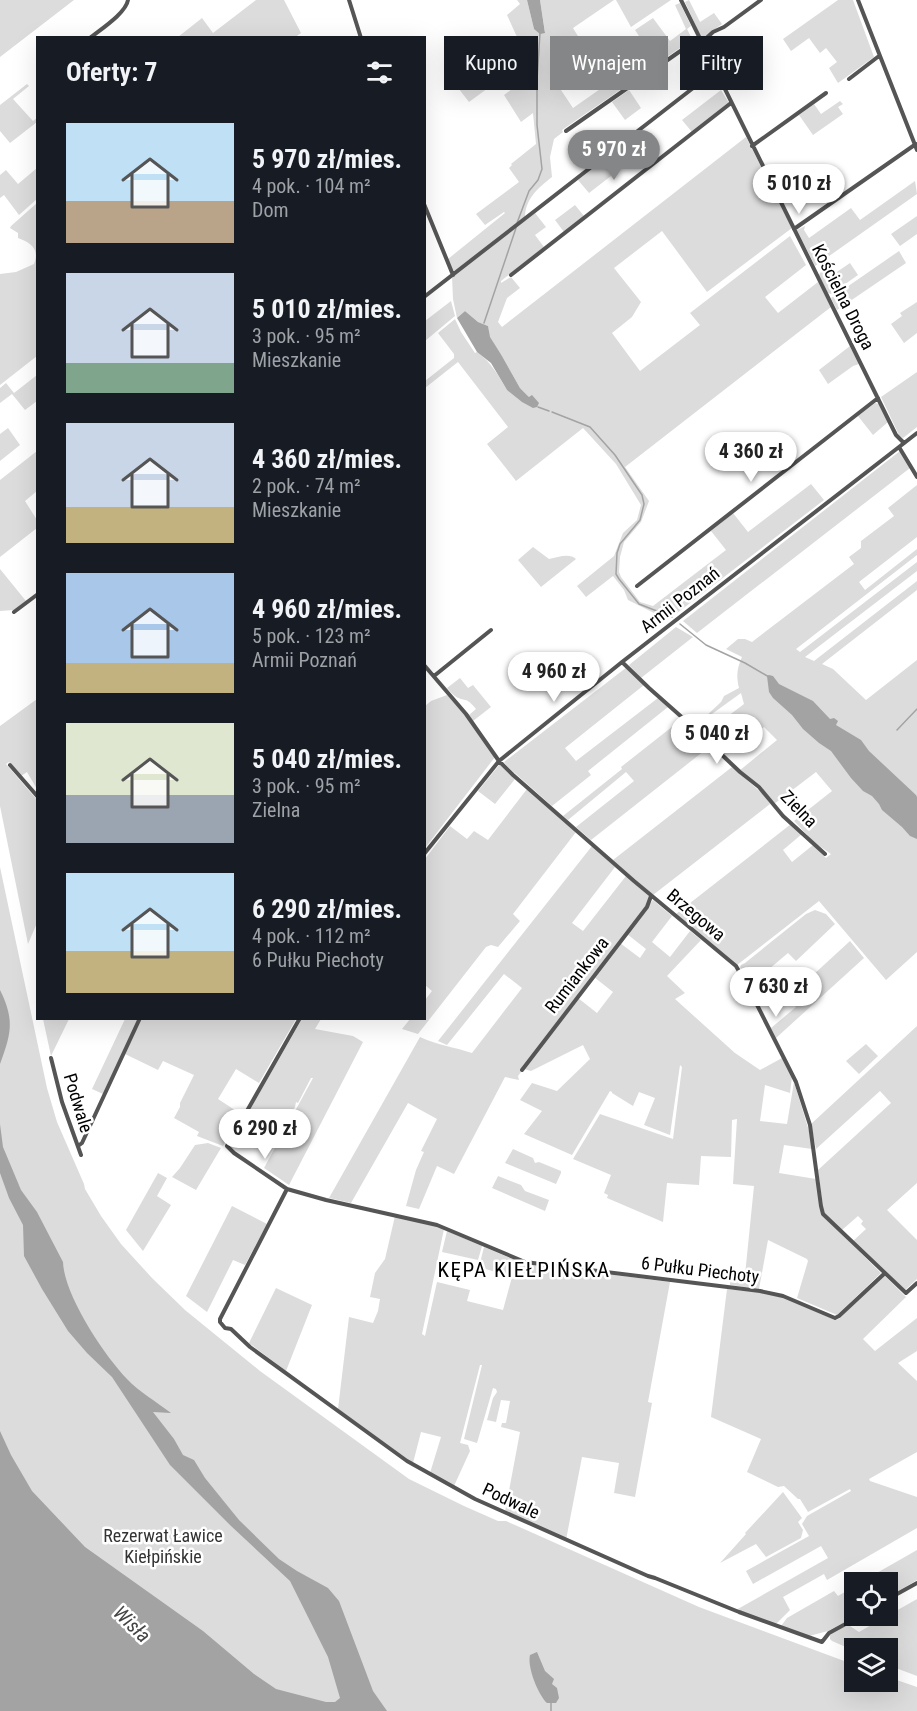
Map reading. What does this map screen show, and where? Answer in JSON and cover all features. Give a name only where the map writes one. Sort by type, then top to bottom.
[{"type":"street","points":[[92,36],[127,7],[128,0]]},
{"type":"street","points":[[349,0],[360,36]]},
{"type":"street","points":[[706,36],[724,27],[761,0]]},
{"type":"street","points":[[794,229],[916,146],[858,0]]},
{"type":"street","name":"Kościelna Droga","points":[[683,1],[698,36]]},
{"type":"street","points":[[566,131],[680,54]]},
{"type":"street","points":[[849,79],[879,56]]},
{"type":"street","points":[[426,295],[691,90]]},
{"type":"street","name":"Kościelna Droga","points":[[724,90],[896,435],[904,443]]},
{"type":"street","points":[[752,146],[826,93]]},
{"type":"street","points":[[511,275],[731,103]]},
{"type":"street","points":[[426,209],[453,275]]},
{"type":"street","points":[[637,586],[878,398]]},
{"type":"street","name":"Armii Poznań","points":[[426,852],[499,761],[622,662],[917,433]]},
{"type":"street","points":[[899,447],[916,475]]},
{"type":"street","points":[[14,612],[36,596]]},
{"type":"street","points":[[434,676],[491,630]]},
{"type":"street","name":"Zielna","points":[[622,662],[702,735],[711,748],[759,787],[783,816],[825,854]]},
{"type":"street","name":"Brzegowa","points":[[426,667],[466,714],[499,761],[651,896],[736,966],[796,1082],[810,1125],[822,1211],[906,1293],[917,1283]]},
{"type":"street","points":[[10,765],[36,795]]},
{"type":"street","name":"Rumiankowa","points":[[522,1070],[647,907],[651,896]]},
{"type":"street","points":[[78,1146],[82,1143],[139,1020]]},
{"type":"street","name":"6 Pułku Piechoty","points":[[299,1020],[228,1141],[228,1148],[287,1190],[437,1225],[525,1262],[760,1291],[783,1296],[835,1318],[885,1273]]},
{"type":"street","name":"Podwale","points":[[51,1058],[62,1102],[81,1155]]},
{"type":"street","name":"Podwale","points":[[287,1190],[222,1316],[220,1322],[222,1325],[231,1329],[259,1353],[407,1461],[475,1499],[648,1576],[822,1642],[829,1633],[844,1625]]},
{"type":"street","points":[[898,1593],[917,1583]]},
{"type":"green space","points":[[0,0],[74,0],[0,57]]},
{"type":"green space","points":[[256,0],[284,0],[301,33],[297,36],[179,36],[202,18],[213,33]]},
{"type":"green space","points":[[517,0],[527,0],[534,29],[545,32],[540,0],[614,0],[573,28],[578,36],[550,36],[550,90],[561,90],[573,108],[599,90],[620,90],[562,130],[563,132],[554,139],[550,157],[552,177],[537,190],[530,200],[525,218],[456,271],[452,270],[448,259],[505,213],[485,225],[476,214],[519,182],[509,168],[536,144],[533,113],[521,122],[504,95],[511,90],[538,90],[538,36],[517,36],[507,15],[520,4]]},
{"type":"green space","points":[[616,0],[671,0],[631,27]]},
{"type":"green space","points":[[689,0],[700,22],[714,13],[722,24],[706,36],[701,36],[685,2]]},
{"type":"green space","points":[[838,0],[853,0],[874,57],[838,83],[829,68],[837,62],[826,48],[820,53],[809,38],[791,51],[783,39]]},
{"type":"green space","points":[[680,3],[691,26],[687,29],[690,36],[680,36],[680,48],[668,56],[668,38],[670,41],[686,29],[675,5]]},
{"type":"green space","points":[[653,18],[666,36],[639,36],[635,30]]},
{"type":"green space","points":[[27,84],[29,86],[13,99],[33,121],[36,119],[36,123],[10,143],[0,131],[0,105]]},
{"type":"green space","points":[[460,90],[485,90],[469,102]]},
{"type":"green space","points":[[629,90],[641,108],[625,120],[612,102]]},
{"type":"green space","points":[[721,90],[729,103],[692,132],[682,120]]},
{"type":"green space","points":[[840,101],[843,104],[838,107],[843,114],[813,135],[799,115],[814,104],[821,114]]},
{"type":"green space","points":[[746,137],[792,228],[707,292],[662,231],[614,268],[641,302],[632,317],[612,333],[640,371],[700,325],[690,313],[790,236],[806,265],[765,297],[778,313],[818,282],[831,307],[625,467],[649,501],[641,522],[624,542],[619,572],[640,602],[653,606],[726,550],[711,531],[733,513],[748,532],[811,484],[824,500],[668,620],[628,600],[624,590],[613,576],[586,597],[577,586],[614,556],[623,533],[637,520],[641,505],[616,464],[583,428],[516,481],[487,444],[508,427],[458,362],[426,387],[426,380],[454,358],[454,354],[438,333],[455,319],[475,353],[477,352],[490,364],[507,390],[529,397],[520,388],[489,337],[488,326],[478,322],[465,311],[457,318],[452,277],[535,213],[546,227],[535,235],[544,247],[501,281],[501,283],[511,277],[520,288],[507,298],[498,322],[502,327]]},
{"type":"green space","points":[[622,146],[633,159],[589,193],[578,180]]},
{"type":"green space","points":[[36,169],[36,200],[19,215],[4,195],[0,198],[0,175],[6,170],[18,184]]},
{"type":"green space","points":[[915,181],[917,194],[815,266],[797,230],[805,226],[804,230],[809,238],[851,208],[860,220]]},
{"type":"green space","points":[[36,204],[36,254],[33,247],[18,238],[18,233],[10,228]]},
{"type":"green space","points":[[575,205],[584,216],[564,232],[555,220]]},
{"type":"green space","points":[[917,216],[917,234],[900,246],[891,234]]},
{"type":"green space","points":[[899,251],[906,263],[837,310],[831,298]]},
{"type":"green space","points":[[36,259],[36,357],[0,385],[0,274],[16,272],[34,264]]},
{"type":"green space","points":[[850,263],[858,275],[831,294],[828,293],[819,275],[824,267],[828,278]]},
{"type":"green space","points":[[451,301],[455,316],[426,340],[426,320]]},
{"type":"green space","points":[[917,302],[917,333],[904,343],[891,324],[902,316],[900,313]]},
{"type":"green space","points":[[850,346],[859,364],[828,384],[819,370]]},
{"type":"green space","points":[[917,372],[917,427],[903,438],[899,435],[881,397]]},
{"type":"green space","points":[[36,376],[36,402],[25,410],[12,394],[0,403],[0,388],[6,383],[14,393]]},
{"type":"green space","points":[[875,403],[879,404],[888,422],[873,435],[858,416]]},
{"type":"green space","points":[[8,428],[20,445],[0,461],[0,434]]},
{"type":"green space","points":[[900,451],[910,468],[697,633],[683,621]]},
{"type":"green space","points":[[36,452],[36,492],[25,501],[36,518],[36,529],[0,557],[0,480]]},
{"type":"green space","points":[[917,485],[917,537],[859,582],[865,590],[917,549],[917,555],[796,649],[800,652],[917,562],[917,571],[805,657],[814,661],[917,581],[917,590],[822,664],[833,669],[866,700],[917,660],[917,952],[886,980],[819,901],[737,965],[676,914],[791,824],[802,834],[783,850],[792,862],[813,845],[826,858],[831,854],[815,843],[794,821],[832,791],[816,772],[774,804],[761,786],[739,771],[777,740],[764,727],[758,731],[754,728],[722,754],[703,735],[744,704],[741,693],[704,718],[721,702],[724,696],[739,688],[738,672],[742,657],[726,649],[738,639],[752,642],[854,564],[849,557],[861,548],[861,541],[894,516],[888,508]]},
{"type":"green space","points":[[533,547],[549,559],[567,556],[576,559],[541,587],[518,560]]},
{"type":"green space","points":[[0,569],[26,601],[14,610],[0,611]]},
{"type":"green space","points":[[676,627],[693,637],[641,678],[629,665]]},
{"type":"green space","points":[[627,667],[644,685],[565,748],[576,761],[658,698],[668,707],[588,771],[591,775],[552,806],[504,762]]},
{"type":"green space","points":[[460,678],[468,688],[473,685],[491,707],[473,721],[469,715],[476,709],[447,688]]},
{"type":"green space","points":[[447,695],[463,712],[495,757],[426,847],[426,705]]},
{"type":"green space","points":[[36,700],[36,787],[27,772],[21,776],[9,762],[6,764],[36,799],[36,925],[28,944],[0,806],[0,726]]},
{"type":"green space","points":[[682,719],[709,747],[591,840],[576,827],[634,781],[626,772],[568,820],[563,816],[622,769],[621,767]]},
{"type":"green space","points":[[500,764],[515,779],[495,804],[478,791]]},
{"type":"green space","points":[[732,767],[765,796],[770,804],[653,895],[613,860]]},
{"type":"green space","points":[[527,789],[576,832],[513,914],[520,921],[498,947],[491,945],[486,947],[418,1034],[402,1029],[409,1020],[426,1020],[426,999],[432,991],[426,986],[426,858],[450,826],[467,839],[474,831],[488,840]]},
{"type":"green space","points":[[592,846],[615,867],[572,923],[583,931],[626,876],[649,896],[646,906],[521,1068],[519,1080],[505,1077],[454,1174],[437,1166],[419,1209],[406,1206],[416,1170],[424,1152],[421,1151],[437,1119],[408,1103],[351,1203],[329,1198],[420,1037],[472,1053],[522,988],[504,974],[447,1045],[438,1041]]},
{"type":"green space","name":"Rezerwat Ławice Kiełpińskie","points":[[0,867],[47,1088],[57,1122],[85,1189],[101,1216],[121,1244],[185,1310],[260,1371],[409,1479],[464,1506],[498,1521],[506,1521],[699,1607],[844,1661],[844,1692],[898,1692],[898,1680],[917,1687],[917,1711],[0,1711]]},
{"type":"green space","points":[[653,900],[672,916],[652,942],[670,957],[690,931],[701,940],[667,976],[685,993],[675,999],[735,1053],[760,1070],[782,1058],[792,1077],[790,1093],[765,1085],[760,1121],[787,1124],[794,1082],[812,1149],[784,1145],[779,1173],[816,1179],[822,1215],[881,1273],[837,1315],[797,1298],[807,1259],[768,1240],[759,1289],[730,1285],[730,1274],[745,1275],[754,1186],[733,1184],[737,1119],[732,1120],[731,1157],[701,1156],[699,1185],[667,1183],[663,1222],[607,1198],[608,1195],[604,1193],[611,1175],[573,1159],[600,1114],[673,1139],[682,1067],[680,1065],[670,1135],[644,1125],[655,1098],[639,1092],[633,1106],[610,1091],[572,1155],[524,1134],[542,1111],[520,1100],[532,1083],[557,1091],[590,1059],[583,1045],[531,1071],[524,1069],[578,998],[597,1013],[613,992],[594,977],[620,943],[640,958],[646,949],[627,934]]},
{"type":"green space","points":[[815,910],[826,914],[835,924],[796,961],[788,953],[750,985],[741,965],[806,914]]},
{"type":"green space","points":[[850,941],[864,958],[776,1038],[771,1028],[796,1007],[788,998]]},
{"type":"green space","points":[[43,1020],[69,1020],[51,1056]]},
{"type":"green space","points":[[125,1020],[138,1020],[103,1094],[92,1089]]},
{"type":"green space","points":[[141,1020],[295,1020],[259,1083],[236,1069],[218,1099],[241,1114],[223,1146],[197,1136],[199,1132],[174,1118],[194,1075],[163,1061],[158,1070],[125,1054]]},
{"type":"green space","points":[[301,1020],[320,1020],[315,1029],[353,1036],[363,1042],[289,1185],[264,1168],[313,1078],[298,1103],[296,1102],[278,1138],[244,1120]]},
{"type":"green space","points":[[917,1026],[917,1183],[887,1210],[917,1240],[917,1279],[905,1290],[853,1241],[866,1229],[858,1216],[842,1230],[824,1213],[818,1170],[891,1103],[880,1091],[816,1149],[811,1124]]},
{"type":"green space","points":[[866,1044],[878,1056],[859,1074],[846,1061]]},
{"type":"green space","points":[[208,1143],[221,1148],[196,1190],[172,1177],[195,1145]]},
{"type":"green space","points":[[513,1149],[533,1158],[535,1163],[539,1162],[561,1171],[556,1184],[505,1163]]},
{"type":"green space","points":[[158,1173],[167,1178],[157,1196],[171,1205],[143,1251],[126,1230]]},
{"type":"green space","points":[[498,1176],[521,1185],[525,1191],[549,1200],[545,1211],[492,1188]]},
{"type":"green space","points":[[232,1206],[267,1224],[245,1265],[233,1260],[207,1312],[186,1296]]},
{"type":"green space","points":[[395,1216],[444,1229],[422,1334],[425,1336],[437,1282],[470,1290],[467,1301],[503,1310],[512,1277],[479,1267],[484,1247],[522,1263],[543,1266],[545,1269],[550,1267],[670,1282],[648,1402],[652,1403],[635,1497],[614,1493],[619,1463],[582,1457],[566,1540],[505,1512],[520,1432],[501,1427],[502,1423],[506,1423],[510,1401],[501,1400],[496,1422],[487,1420],[497,1392],[493,1388],[477,1443],[464,1439],[482,1365],[480,1365],[460,1443],[468,1445],[470,1451],[454,1486],[430,1473],[441,1437],[421,1432],[413,1463],[338,1409],[349,1317],[373,1323],[380,1299],[370,1297],[375,1273],[385,1259]]},
{"type":"green space","points":[[447,1231],[482,1246],[478,1260],[442,1252]]},
{"type":"green space","points":[[884,1275],[906,1297],[863,1339],[875,1351],[917,1318],[917,1351],[898,1363],[917,1381],[917,1452],[869,1479],[917,1497],[917,1528],[827,1580],[824,1574],[783,1597],[790,1610],[776,1624],[736,1610],[828,1558],[821,1546],[753,1584],[746,1571],[809,1536],[802,1524],[807,1516],[851,1491],[850,1489],[808,1512],[800,1499],[784,1486],[778,1487],[747,1472],[761,1439],[711,1417],[727,1289],[767,1293],[785,1298],[835,1320],[839,1319]]},
{"type":"green space","points":[[276,1288],[312,1305],[286,1371],[249,1343]]},
{"type":"green space","points":[[783,1492],[802,1518],[798,1522],[803,1530],[801,1538],[766,1557],[756,1544],[720,1563],[745,1533]]},
{"type":"green space","points":[[917,1550],[917,1580],[898,1591],[898,1572],[878,1572]]},
{"type":"green space","points":[[834,1591],[838,1596],[844,1592],[844,1622],[828,1631],[809,1636],[781,1626],[787,1618]]},
{"type":"green space","points":[[917,1599],[917,1676],[898,1669],[898,1638],[844,1638],[844,1646],[830,1639],[830,1634],[844,1626],[850,1626],[859,1632],[870,1626],[898,1626],[898,1610]]},
{"type":"water","points":[[527,0],[540,0],[545,33],[540,34],[534,29]]},
{"type":"water","points":[[465,311],[478,322],[488,326],[490,337],[520,388],[529,397],[532,395],[539,403],[537,407],[533,408],[522,402],[507,390],[491,363],[477,352],[457,318]]},
{"type":"water","points":[[767,676],[773,676],[779,684],[813,701],[830,719],[834,718],[838,721],[836,725],[861,740],[869,751],[916,795],[917,839],[910,836],[882,810],[872,796],[863,791],[851,778],[831,751],[803,729],[792,715],[773,698],[769,692]]},
{"type":"water","points":[[0,990],[8,1010],[10,1027],[0,1064]]},
{"type":"water","name":"Wisła","points":[[0,1124],[3,1147],[21,1190],[37,1212],[63,1262],[70,1291],[97,1340],[132,1384],[171,1413],[153,1412],[183,1455],[194,1460],[205,1478],[239,1520],[279,1559],[328,1588],[339,1601],[373,1691],[387,1711],[0,1711],[0,1431],[32,1491],[85,1547],[203,1631],[254,1674],[276,1689],[326,1702],[335,1702],[340,1698],[328,1657],[290,1581],[170,1465],[112,1377],[68,1331],[42,1289],[24,1256],[23,1225],[9,1198],[0,1173]]},
{"type":"water","points":[[537,1652],[545,1671],[554,1679],[552,1684],[557,1688],[559,1698],[556,1703],[547,1703],[534,1680],[530,1655]]},
{"type":"waterway","points":[[517,223],[529,191],[538,180],[542,169],[537,125],[540,33]]},
{"type":"waterway","points":[[484,323],[516,228]]},
{"type":"waterway","points":[[538,407],[549,411]]},
{"type":"waterway","points":[[552,412],[590,427],[615,455],[642,495],[644,504],[640,520],[620,544],[616,574],[639,604],[672,617]]},
{"type":"waterway","points":[[680,624],[706,645],[769,677]]},
{"type":"waterway","points":[[897,730],[917,709]]},
{"type":"waterway","points":[[551,1702],[551,1711]]},
{"type":"district","name":"KĘPA KIEŁPIŃSKA","points":[[524,1270]]}]
